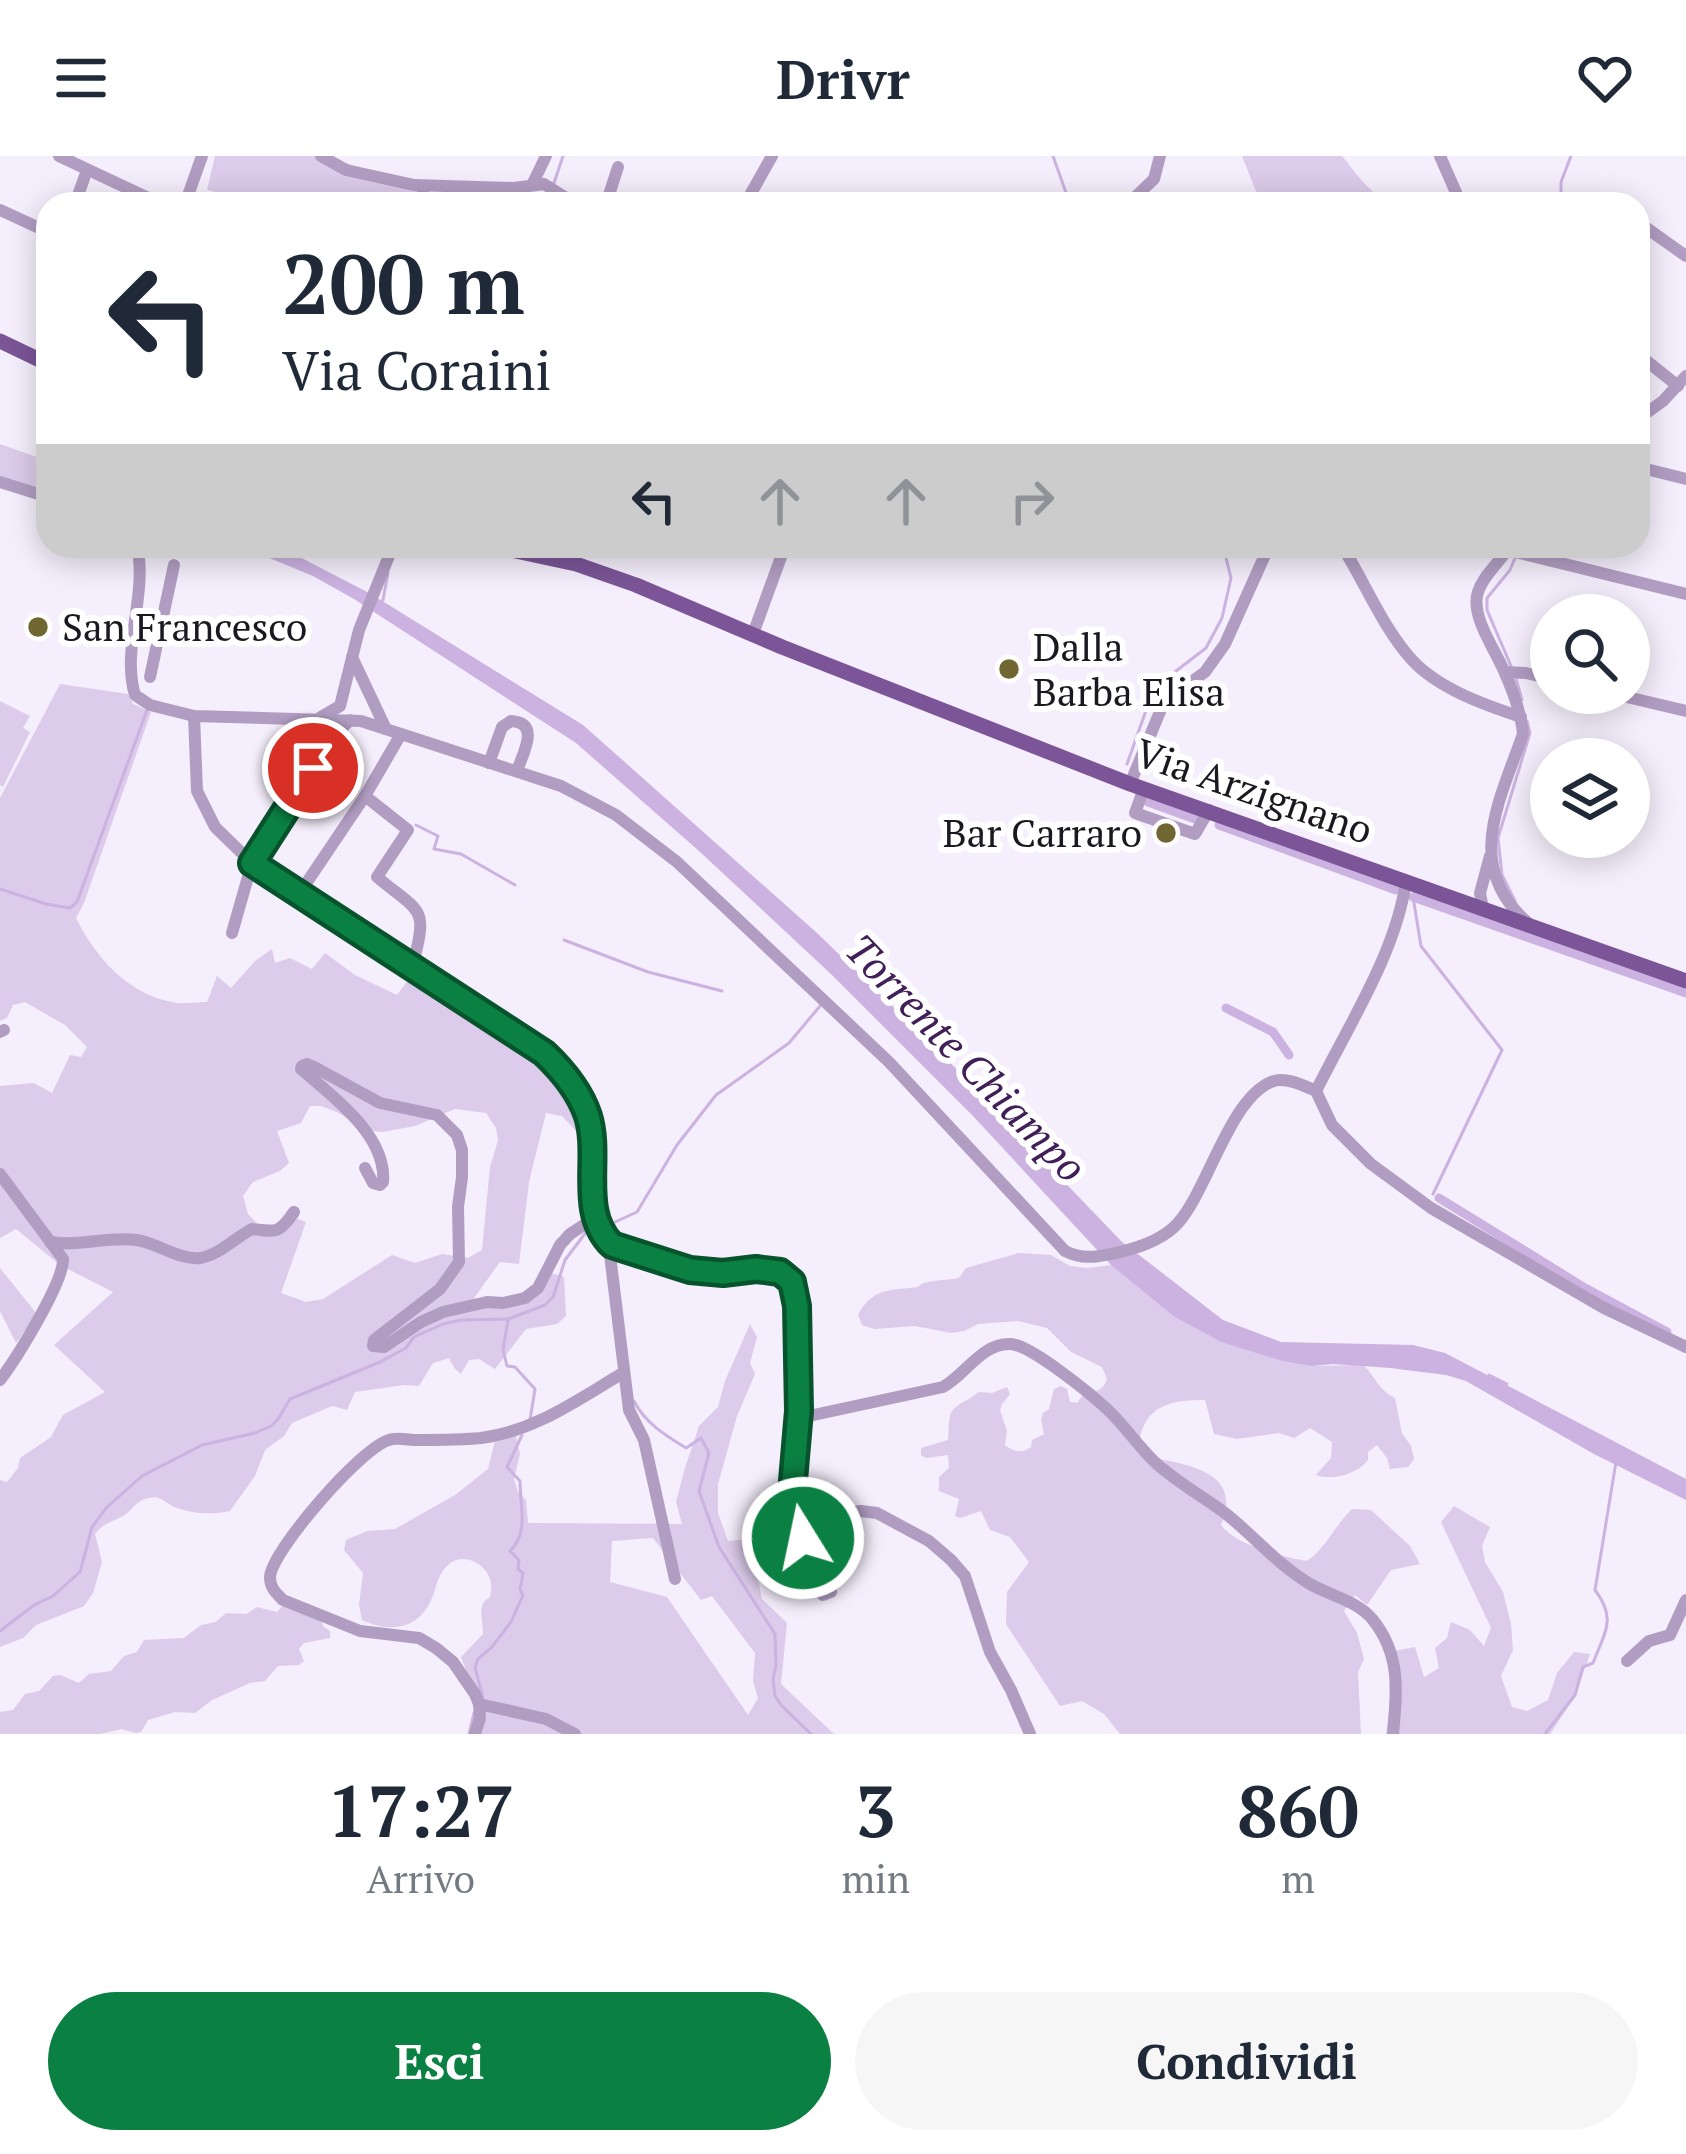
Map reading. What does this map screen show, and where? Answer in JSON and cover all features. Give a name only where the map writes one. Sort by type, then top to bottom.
[{"type":"main road","points":[[0,341],[36,358]]},
{"type":"main road","name":"Via Arzignano","points":[[558,558],[1137,786],[1686,981]]},
{"type":"street","points":[[59,156],[134,192]]},
{"type":"street","points":[[189,192],[202,156]]},
{"type":"street","points":[[321,156],[346,170],[424,186],[544,186],[555,192]]},
{"type":"street","points":[[544,186],[546,156]]},
{"type":"street","points":[[752,192],[772,156]]},
{"type":"street","points":[[1140,192],[1154,179],[1160,156]]},
{"type":"street","points":[[1440,156],[1456,192]]},
{"type":"street","points":[[610,192],[617,167]]},
{"type":"street","points":[[79,192],[87,170]]},
{"type":"street","points":[[423,192],[424,186]]},
{"type":"street","points":[[0,210],[36,226]]},
{"type":"street","points":[[1650,230],[1686,256]]},
{"type":"street","points":[[1650,361],[1682,381],[1650,409]]},
{"type":"street","points":[[1650,470],[1686,479]]},
{"type":"street","points":[[0,482],[36,493]]},
{"type":"street","points":[[140,558],[131,684],[135,695],[150,705],[194,716],[330,720],[349,712],[386,729],[561,786],[616,815],[676,862],[899,1071],[1051,1238],[1075,1256],[1137,1248],[1163,1236],[1178,1223],[1250,1100],[1267,1084],[1286,1081],[1316,1091],[1332,1125],[1370,1164],[1431,1208],[1604,1308],[1686,1348]]},
{"type":"street","points":[[349,712],[352,656],[387,558]]},
{"type":"street","points":[[753,634],[781,558]]},
{"type":"street","points":[[1209,810],[1195,834],[1135,812],[1137,786],[1164,702],[1205,673],[1225,644],[1264,558]]},
{"type":"street","points":[[1349,558],[1413,661],[1433,678],[1521,717]]},
{"type":"street","points":[[1502,558],[1476,598],[1479,617],[1521,717],[1523,734],[1490,831],[1490,854],[1508,903],[1532,926]]},
{"type":"street","points":[[1547,558],[1686,594]]},
{"type":"street","points":[[150,677],[174,565]]},
{"type":"street","points":[[137,611],[163,615]]},
{"type":"street","points":[[352,656],[386,729]]},
{"type":"street","points":[[1505,672],[1530,674]]},
{"type":"street","points":[[232,933],[252,863],[349,712],[357,688],[371,697]]},
{"type":"street","points":[[314,718],[371,713],[371,697]]},
{"type":"street","points":[[1650,702],[1686,711]]},
{"type":"street","points":[[194,716],[197,791],[215,827],[252,863],[544,1053],[562,1070],[587,1114],[593,1151],[592,1193],[604,1238],[612,1245],[690,1270],[756,1269],[780,1272],[792,1282],[797,1306],[799,1411],[792,1492],[815,1585],[823,1595],[831,1592],[834,1522],[846,1513],[877,1513],[929,1541],[965,1576],[990,1652],[1030,1734]]},
{"type":"street","points":[[330,720],[333,737]]},
{"type":"street","points":[[489,763],[502,727],[521,721],[529,734],[517,772]]},
{"type":"street","points":[[299,894],[401,734]]},
{"type":"street","points":[[364,796],[408,830],[376,877],[414,903],[422,929],[412,967]]},
{"type":"street","points":[[1483,909],[1481,886],[1490,854]]},
{"type":"street","points":[[1316,1091],[1396,926],[1406,880]]},
{"type":"street","points":[[1483,909],[1495,896],[1498,884]]},
{"type":"street","points":[[1444,894],[1467,893],[1481,886]]},
{"type":"street","points":[[365,1168],[373,1183],[383,1182],[382,1162],[372,1140],[302,1066],[316,1068],[380,1103],[436,1115],[457,1136],[462,1150],[459,1262],[440,1289],[374,1340],[377,1348],[443,1312],[525,1298],[538,1288],[569,1234],[596,1217]]},
{"type":"street","points":[[0,1174],[63,1259],[39,1316],[0,1380]]},
{"type":"street","points":[[50,1242],[138,1240],[196,1259],[217,1252],[251,1229],[274,1232],[284,1228],[294,1213]]},
{"type":"street","points":[[612,1245],[628,1410],[644,1440],[675,1580]]},
{"type":"street","points":[[799,1411],[809,1416],[943,1387],[986,1350],[1005,1343],[1027,1347],[1108,1409],[1157,1464],[1228,1516],[1281,1563],[1371,1617],[1392,1652],[1397,1680],[1394,1734]]},
{"type":"street","points":[[475,1734],[479,1704],[453,1662],[419,1638],[360,1631],[283,1600],[273,1591],[270,1579],[274,1562],[327,1492],[388,1440],[480,1438],[519,1430],[623,1373]]},
{"type":"street","points":[[1627,1661],[1649,1641],[1670,1635],[1686,1600]]},
{"type":"street","points":[[479,1704],[546,1719],[575,1734]]},
{"type":"shaded area","points":[[215,156],[324,156],[423,188],[422,192],[207,190]]},
{"type":"shaded area","points":[[1242,156],[1342,156],[1374,192],[1256,192]]},
{"type":"shaded area","points":[[0,444],[36,457],[36,494],[0,484]]},
{"type":"shaded area","points":[[269,558],[300,558],[371,594],[583,725],[817,933],[937,1049],[1121,1241],[1223,1320],[1281,1342],[1413,1345],[1445,1353],[1686,1479],[1686,1500],[1466,1381],[1390,1368],[1283,1361],[1221,1342],[1173,1316],[1111,1265],[973,1116],[831,974],[576,743],[313,576]]},
{"type":"shaded area","points":[[60,684],[128,694],[133,704],[151,712],[76,918],[116,973],[144,992],[184,1003],[207,1002],[217,976],[231,988],[272,949],[275,963],[290,958],[312,969],[325,953],[355,975],[397,995],[414,972],[561,1071],[590,1130],[576,1131],[562,1116],[546,1113],[529,1182],[519,1264],[500,1262],[474,1298],[477,1308],[508,1306],[549,1272],[564,1277],[566,1316],[557,1324],[526,1329],[495,1369],[479,1359],[469,1360],[461,1374],[449,1358],[433,1363],[419,1386],[355,1392],[347,1410],[332,1406],[292,1423],[265,1450],[255,1476],[230,1511],[195,1512],[156,1497],[141,1500],[95,1534],[102,1562],[84,1606],[36,1625],[23,1638],[0,1647],[0,1480],[7,1482],[20,1458],[51,1437],[63,1415],[105,1392],[54,1345],[113,1292],[60,1265],[16,1229],[0,1238],[0,1086],[34,1083],[52,1093],[70,1055],[81,1057],[87,1047],[65,1025],[25,1002],[13,1005],[0,1021],[0,798]],"holes":[[[310,1106],[321,1106],[366,1130],[382,1132],[415,1126],[455,1109],[486,1113],[498,1140],[490,1167],[482,1250],[468,1258],[442,1254],[415,1263],[392,1255],[323,1299],[306,1302],[281,1293],[306,1222],[292,1217],[265,1232],[248,1214],[243,1196],[253,1182],[289,1163],[277,1131],[301,1123]]]},
{"type":"shaded area","points":[[0,701],[30,716],[23,728],[30,732],[3,787],[0,785]]},
{"type":"shaded area","points":[[1019,1253],[1051,1255],[1070,1266],[1111,1265],[1173,1316],[1221,1342],[1312,1366],[1363,1365],[1395,1398],[1402,1433],[1414,1459],[1408,1467],[1390,1469],[1377,1445],[1368,1452],[1368,1460],[1351,1472],[1337,1477],[1316,1475],[1331,1458],[1332,1442],[1310,1428],[1294,1438],[1279,1433],[1237,1439],[1214,1434],[1205,1400],[1181,1401],[1154,1412],[1139,1442],[1150,1457],[1195,1468],[1218,1482],[1226,1507],[1221,1525],[1260,1549],[1307,1561],[1352,1509],[1371,1510],[1410,1546],[1420,1564],[1391,1570],[1367,1605],[1355,1595],[1344,1611],[1364,1659],[1358,1672],[1361,1734],[1120,1734],[1104,1714],[1082,1701],[1060,1706],[1006,1624],[1007,1592],[1029,1562],[1010,1537],[990,1530],[981,1511],[955,1516],[959,1499],[939,1491],[939,1477],[949,1468],[948,1455],[926,1458],[921,1448],[948,1440],[950,1416],[960,1404],[978,1392],[1007,1387],[1010,1394],[1000,1410],[1007,1431],[1005,1445],[1018,1451],[1028,1449],[1032,1440],[1044,1434],[1041,1419],[1054,1389],[1067,1389],[1070,1402],[1077,1403],[1085,1392],[1103,1386],[1107,1379],[1102,1367],[1071,1352],[1047,1328],[1018,1321],[978,1324],[951,1333],[915,1326],[874,1329],[862,1325],[858,1315],[879,1294],[959,1278],[966,1268]]},
{"type":"shaded area","points":[[0,1268],[37,1314],[16,1343],[0,1311]]},
{"type":"shaded area","points":[[750,1324],[757,1337],[750,1363],[755,1374],[737,1416],[718,1484],[718,1513],[728,1541],[750,1539],[762,1599],[787,1623],[781,1684],[834,1734],[470,1734],[480,1691],[471,1683],[461,1657],[483,1634],[481,1610],[491,1591],[484,1568],[470,1560],[455,1561],[442,1573],[420,1617],[403,1626],[373,1624],[362,1620],[363,1573],[344,1550],[346,1540],[367,1531],[395,1529],[455,1495],[488,1469],[496,1437],[516,1436],[520,1454],[514,1479],[526,1500],[528,1523],[682,1524],[676,1502],[685,1468],[699,1426],[718,1407]],"holes":[[[653,1538],[701,1600],[712,1596],[755,1653],[753,1681],[758,1698],[748,1715],[667,1597],[610,1582],[612,1541]]]},
{"type":"shaded area","points":[[1454,1506],[1490,1527],[1482,1546],[1485,1562],[1503,1592],[1511,1624],[1513,1650],[1501,1676],[1512,1707],[1527,1711],[1548,1700],[1557,1673],[1574,1652],[1590,1654],[1574,1698],[1550,1734],[1386,1734],[1393,1681],[1389,1652],[1415,1647],[1424,1677],[1439,1668],[1435,1648],[1447,1638],[1451,1622],[1470,1630],[1484,1646],[1491,1628],[1441,1522]]},
{"type":"shaded area","points":[[286,1602],[318,1616],[330,1638],[304,1643],[299,1649],[304,1661],[278,1666],[265,1681],[212,1700],[195,1713],[175,1712],[148,1720],[141,1732],[0,1734],[0,1712],[13,1710],[25,1694],[39,1691],[53,1676],[79,1683],[89,1674],[111,1671],[124,1656],[137,1652],[144,1640],[184,1638],[226,1613],[246,1614],[257,1607],[277,1612]]},
{"type":"waterway","points":[[554,183],[563,156]]},
{"type":"waterway","points":[[1053,156],[1066,192]]},
{"type":"waterway","points":[[1561,192],[1571,156]]},
{"type":"waterway","points":[[1127,764],[1154,688],[1206,648],[1222,618],[1231,578],[1226,558]]},
{"type":"waterway","points":[[1511,666],[1487,610],[1487,598],[1515,558]]},
{"type":"waterway","points":[[382,605],[388,573]]},
{"type":"waterway","points":[[1516,679],[1522,700]]},
{"type":"waterway","points":[[0,889],[46,904],[70,908],[77,902],[147,710]]},
{"type":"waterway","points":[[1515,901],[1502,875],[1498,838],[1530,733],[1527,721]]},
{"type":"waterway","points":[[1148,802],[1195,819]]},
{"type":"waterway","points":[[416,825],[438,836],[434,849],[461,854],[515,885]]},
{"type":"waterway","points":[[1219,825],[1396,890]]},
{"type":"waterway","points":[[1413,897],[1421,946],[1502,1050],[1433,1194]]},
{"type":"waterway","points":[[1413,897],[1686,993]]},
{"type":"waterway","points":[[564,940],[648,972],[722,991]]},
{"type":"waterway","points":[[604,1227],[637,1212],[677,1145],[716,1095],[789,1043],[820,1006]]},
{"type":"waterway","points":[[1226,1008],[1273,1032],[1289,1055]]},
{"type":"waterway","points":[[1439,1198],[1585,1288],[1667,1332]]},
{"type":"waterway","points":[[0,1631],[80,1572],[92,1527],[142,1476],[202,1445],[271,1426],[290,1399],[380,1362],[406,1348],[414,1337],[443,1324],[508,1319],[545,1305],[553,1297],[565,1260],[593,1227]]},
{"type":"waterway","points":[[508,1320],[503,1350],[507,1366],[515,1367],[535,1389],[530,1420]]},
{"type":"waterway","name":"Torrente Chiampo","points":[[1489,1375],[1507,1384]]},
{"type":"waterway","points":[[634,1401],[663,1433],[686,1448],[701,1438],[709,1453],[699,1491],[719,1547],[775,1634],[775,1696],[811,1734]]},
{"type":"waterway","points":[[483,1698],[475,1667],[478,1659],[511,1622],[523,1595],[523,1573],[510,1551],[522,1527],[520,1481],[507,1467],[522,1435]]},
{"type":"waterway","points":[[1545,1734],[1575,1695],[1583,1667],[1593,1663],[1605,1634],[1606,1609],[1595,1590],[1616,1462]]},
{"type":"waterway","points":[[469,1734],[474,1713]]},
{"type":"place","name":"San Francesco","points":[[38,627]]},
{"type":"place","name":"Dalla Barba Elisa","points":[[1009,669]]},
{"type":"place","name":"Bar Carraro","points":[[1166,833]]},
{"type":"route","points":[[313,768],[252,863],[544,1053],[562,1070],[587,1114],[596,1217],[612,1245],[690,1270],[756,1269],[780,1272],[792,1282],[797,1306],[799,1411],[792,1492],[803,1538]]}]
